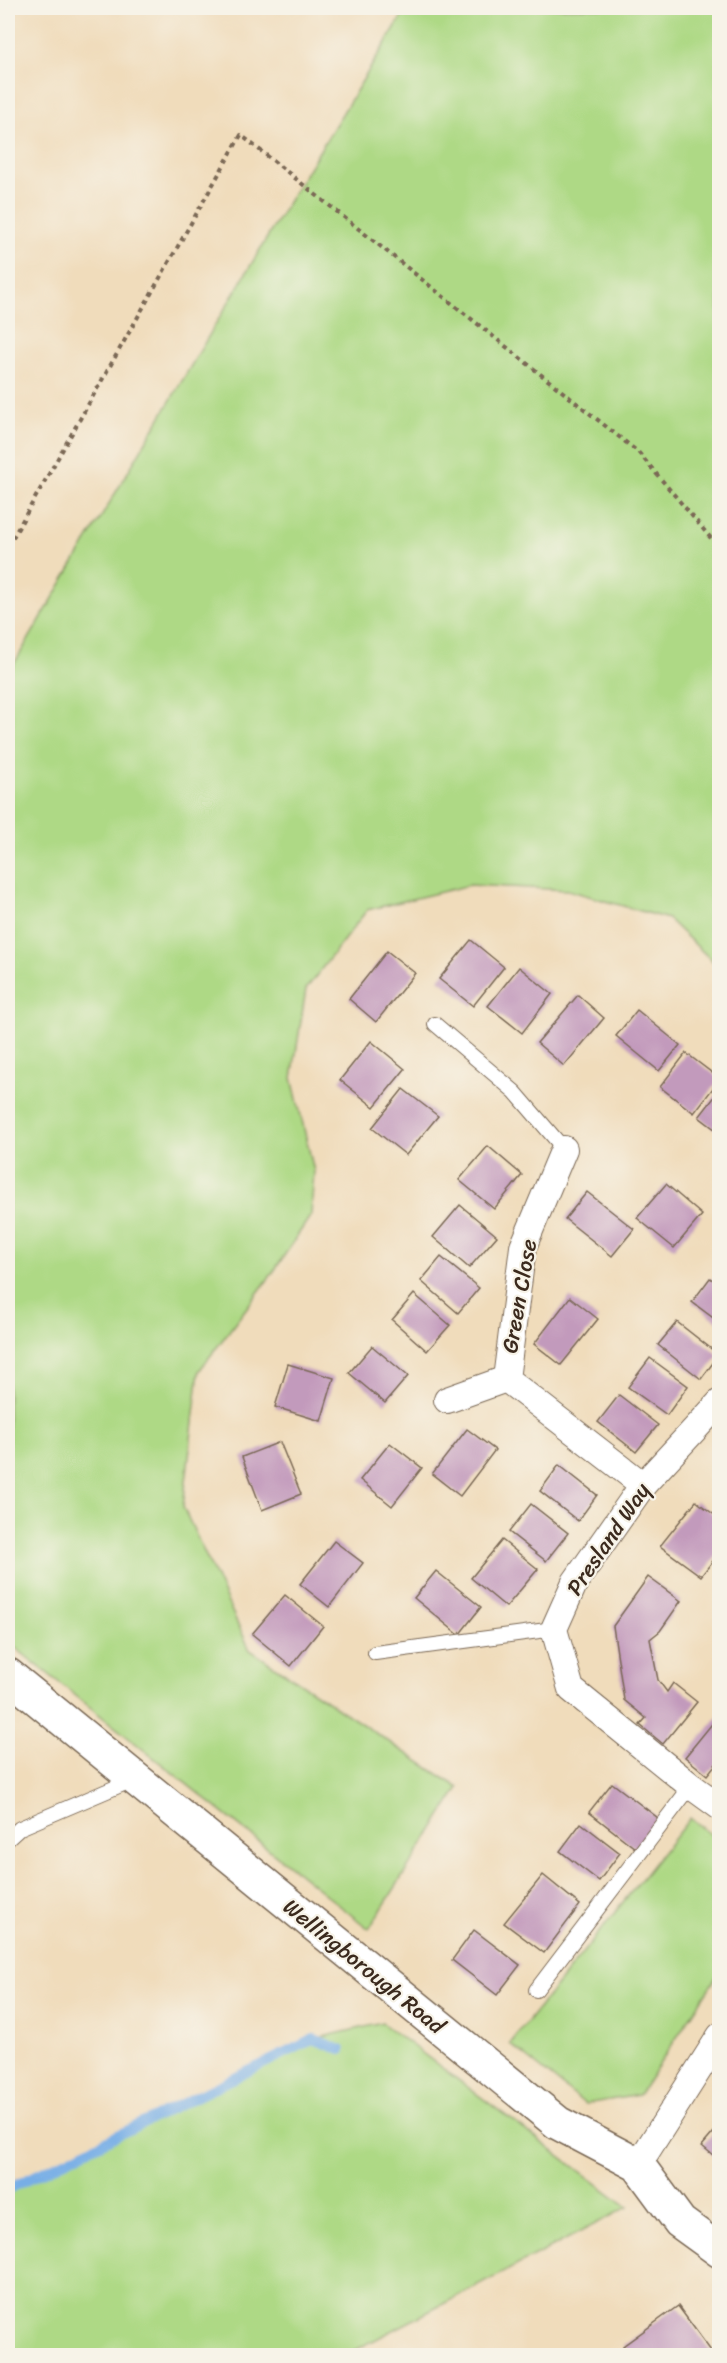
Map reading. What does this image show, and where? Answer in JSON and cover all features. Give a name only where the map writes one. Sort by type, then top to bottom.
[{"type":"main road","name":"Wellingborough Road","points":[[8,1675],[558,2123],[638,2165],[680,2222],[720,2251]]},
{"type":"street","name":"Green Close","points":[[506,1379],[523,1247],[564,1149]]},
{"type":"street","name":"Green Close","points":[[447,1400],[506,1379]]},
{"type":"street","name":"Green Close","points":[[506,1379],[643,1485]]},
{"type":"street","name":"Presland Way","points":[[554,1629],[575,1582],[643,1485],[720,1402]]},
{"type":"street","points":[[554,1629],[571,1689],[720,1807]]},
{"type":"street","points":[[638,2165],[720,2036]]},
{"type":"lane","name":"Green Close","points":[[435,1024],[515,1092],[564,1149]]},
{"type":"lane","points":[[375,1653],[554,1629]]},
{"type":"lane","points":[[8,1839],[20,1828],[135,1779]]},
{"type":"lane","points":[[536,1990],[691,1786]]},
{"type":"path","points":[[8,546],[241,135],[638,452],[720,549]]},
{"type":"green space","points":[[407,8],[719,8],[720,968],[668,919],[568,890],[470,885],[367,910],[306,989],[292,1078],[314,1171],[311,1215],[272,1274],[199,1371],[183,1507],[250,1650],[459,1788],[369,1929],[8,1642],[8,674],[293,194]]},
{"type":"green space","points":[[690,1818],[719,1841],[719,1973],[639,2095],[585,2104],[510,2044]]},
{"type":"green space","points":[[382,2023],[628,2207],[346,2355],[8,2355],[8,2189],[314,2039]]},
{"type":"building","points":[[471,940],[504,967],[473,1006],[439,979]]},
{"type":"building","points":[[387,951],[415,973],[376,1022],[349,999]]},
{"type":"building","points":[[519,967],[552,994],[522,1033],[488,1006]]},
{"type":"building","points":[[578,995],[604,1018],[564,1066],[537,1043]]},
{"type":"building","points":[[637,1010],[680,1045],[659,1071],[616,1036]]},
{"type":"building","points":[[371,1041],[405,1069],[374,1107],[340,1080]]},
{"type":"building","points":[[686,1053],[720,1079],[694,1113],[660,1087]]},
{"type":"building","points":[[403,1089],[438,1116],[406,1155],[372,1128]]},
{"type":"building","points":[[720,1090],[720,1133],[699,1117]]},
{"type":"building","points":[[488,1146],[522,1175],[494,1209],[459,1180]]},
{"type":"building","points":[[666,1184],[702,1215],[674,1248],[637,1218]]},
{"type":"building","points":[[587,1192],[634,1229],[612,1256],[565,1219]]},
{"type":"building","points":[[460,1205],[497,1236],[469,1268],[433,1237]]},
{"type":"building","points":[[441,1257],[479,1288],[458,1313],[421,1281]]},
{"type":"building","points":[[710,1278],[720,1285],[720,1323],[692,1302]]},
{"type":"building","points":[[414,1294],[450,1325],[427,1351],[392,1320]]},
{"type":"building","points":[[570,1297],[598,1319],[561,1365],[534,1344]]},
{"type":"building","points":[[677,1322],[719,1355],[701,1379],[658,1345]]},
{"type":"building","points":[[372,1346],[408,1376],[385,1403],[349,1373]]},
{"type":"building","points":[[650,1358],[688,1386],[667,1415],[628,1387]]},
{"type":"building","points":[[288,1364],[334,1378],[321,1421],[275,1407]]},
{"type":"building","points":[[619,1395],[658,1425],[636,1452],[598,1422]]},
{"type":"building","points":[[467,1429],[495,1450],[460,1496],[432,1474]]},
{"type":"building","points":[[280,1442],[301,1494],[262,1510],[242,1457]]},
{"type":"building","points":[[390,1443],[422,1468],[392,1506],[360,1480]]},
{"type":"building","points":[[559,1465],[597,1495],[578,1521],[540,1491]]},
{"type":"building","points":[[696,1501],[720,1519],[720,1552],[701,1576],[660,1546]]},
{"type":"building","points":[[531,1504],[568,1533],[546,1561],[509,1532]]},
{"type":"building","points":[[502,1540],[538,1569],[506,1607],[471,1578]]},
{"type":"building","points":[[334,1541],[363,1563],[329,1607],[300,1584]]},
{"type":"building","points":[[436,1571],[481,1607],[459,1635],[414,1598]]},
{"type":"building","points":[[648,1577],[681,1601],[660,1631],[650,1639],[658,1680],[667,1692],[673,1683],[697,1702],[663,1744],[640,1725],[646,1718],[624,1700],[613,1626]]},
{"type":"building","points":[[285,1595],[323,1626],[291,1666],[252,1634]]},
{"type":"building","points":[[720,1714],[720,1759],[707,1775],[685,1757]]},
{"type":"building","points":[[612,1783],[658,1818],[635,1848],[589,1812]]},
{"type":"building","points":[[581,1823],[620,1853],[599,1881],[560,1851]]},
{"type":"building","points":[[543,1875],[580,1905],[544,1953],[504,1923]]},
{"type":"building","points":[[474,1930],[520,1965],[497,1995],[452,1960]]},
{"type":"building","points":[[720,2125],[720,2161],[702,2146]]},
{"type":"building","points":[[678,2306],[714,2355],[630,2355],[623,2346]]},
{"type":"waterway","points":[[8,2189],[314,2039],[341,2050]]}]
